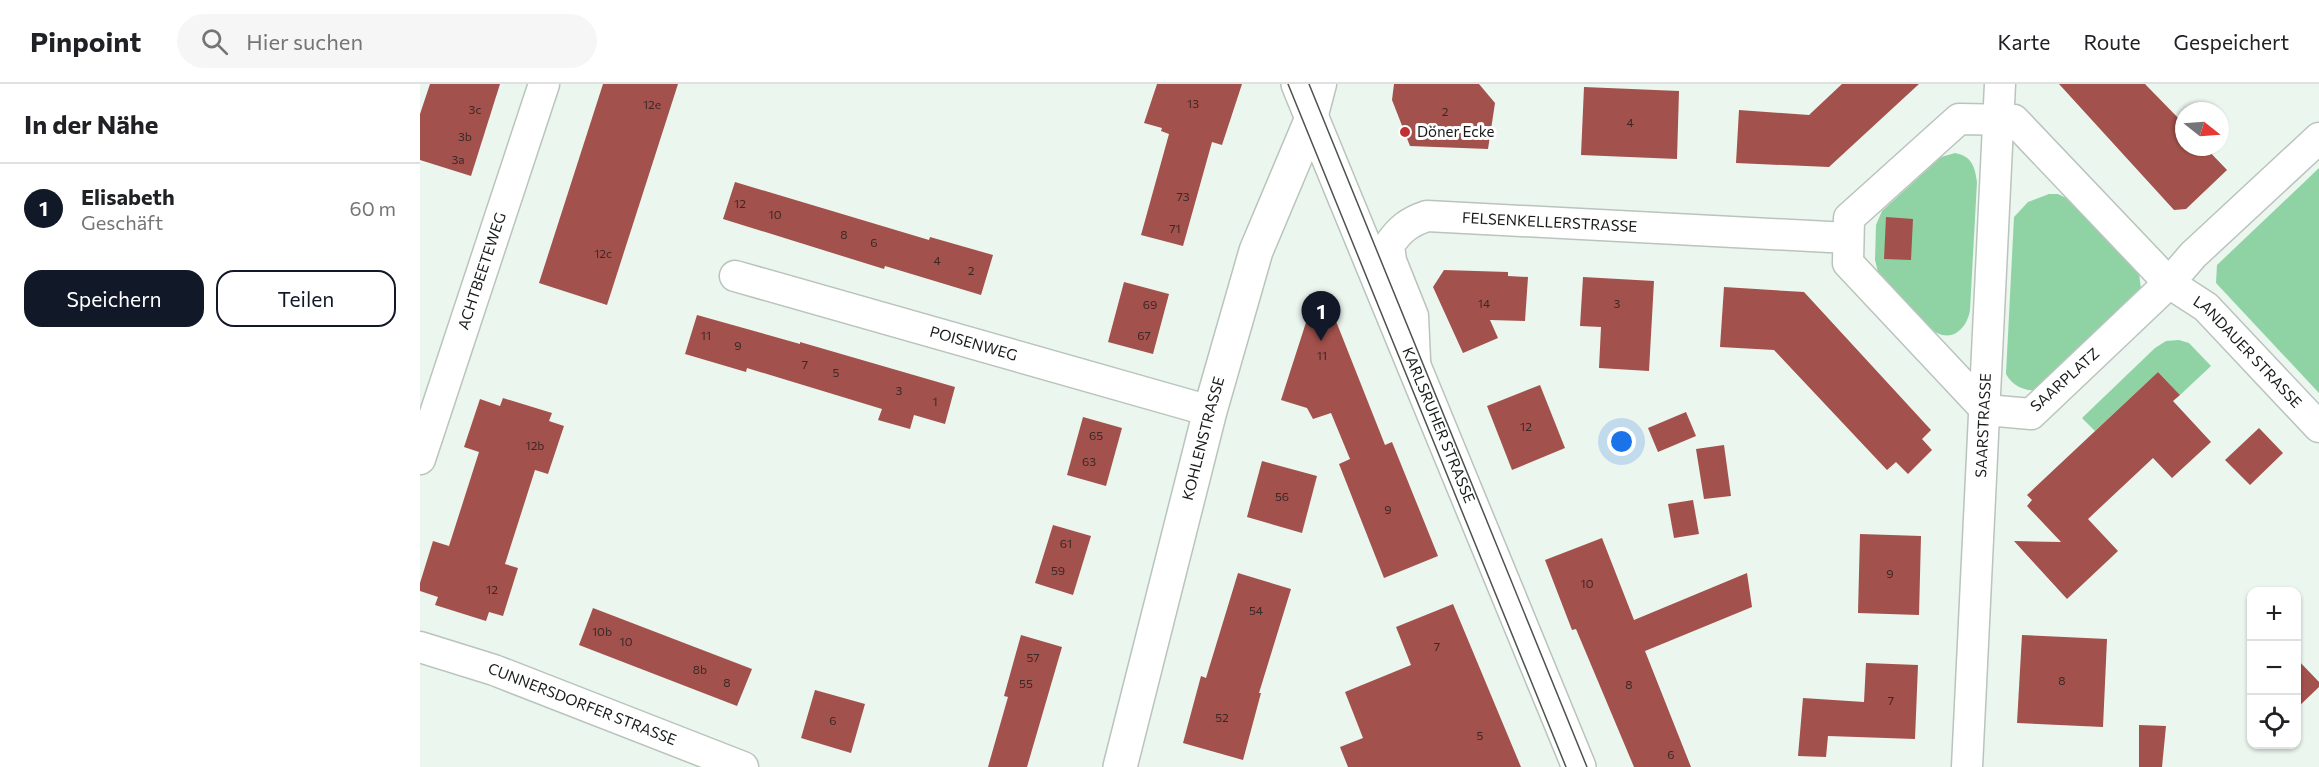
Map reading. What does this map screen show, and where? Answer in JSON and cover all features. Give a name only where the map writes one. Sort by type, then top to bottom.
[{"type":"street","name":"ACHTBEETEWEG","points":[[420,459],[544,84]]},
{"type":"street","name":"KARLSRUHER STRASSE","points":[[1298,84],[1416,366],[1579,767]]},
{"type":"street","points":[[1312,118],[1321,84]]},
{"type":"street","name":"SAARSTRASSE","points":[[1967,767],[2000,84]]},
{"type":"street","name":"KOHLENSTRASSE","points":[[1120,767],[1210,411],[1256,251],[1312,118]]},
{"type":"street","points":[[1986,411],[1848,263],[1849,218],[1959,119],[2014,120],[2169,282]]},
{"type":"street","name":"SAARPLATZ","points":[[1986,411],[2031,414],[2169,282],[2193,255],[2319,138]]},
{"type":"street","name":"FELSENKELLERSTRASSE","points":[[1416,366],[1413,316],[1391,261],[1389,245],[1399,230],[1411,222],[1428,216],[1848,238]]},
{"type":"street","name":"POISENWEG","points":[[735,276],[1210,411]]},
{"type":"street","name":"LANDAUER STRASSE","points":[[2169,282],[2206,307],[2319,427]]},
{"type":"street","name":"CUNNERSDORFER STRASSE","points":[[420,647],[494,670],[743,767]]},
{"type":"green space","points":[[1955,153],[1961,154],[1972,163],[1977,182],[1970,310],[1967,321],[1960,330],[1955,334],[1944,335],[1937,333],[1924,323],[1878,272],[1875,260],[1876,225],[1882,211],[1941,157]]},
{"type":"green space","points":[[2319,168],[2319,393],[2216,283],[2217,265]]},
{"type":"green space","points":[[2049,194],[2058,194],[2066,198],[2135,266],[2139,273],[2141,289],[2038,391],[2019,387],[2006,374],[2014,217],[2028,202]]},
{"type":"green space","points":[[2179,340],[2189,343],[2211,366],[2180,395],[2158,372],[2095,431],[2082,418],[2155,348],[2166,341]]},
{"type":"building","points":[[430,84],[500,84],[471,176],[420,160],[420,114]]},
{"type":"building","points":[[603,84],[678,84],[607,305],[539,283]]},
{"type":"building","points":[[1157,84],[1242,84],[1222,145],[1212,142],[1183,246],[1141,235],[1169,134],[1161,131],[1162,128],[1144,123]]},
{"type":"building","points":[[1394,84],[1479,84],[1495,103],[1488,149],[1410,146],[1392,100]]},
{"type":"building","points":[[1842,84],[1919,84],[1829,167],[1736,163],[1739,110],[1809,115]]},
{"type":"building","points":[[2059,84],[2145,84],[2175,115],[2175,156],[2214,156],[2227,170],[2186,209],[2174,210]]},
{"type":"building","points":[[1584,87],[1679,91],[1677,159],[1581,155]]},
{"type":"building","points":[[735,182],[929,240],[930,237],[993,255],[981,295],[885,266],[884,269],[723,219]]},
{"type":"building","points":[[1886,217],[1913,219],[1911,260],[1884,259]]},
{"type":"building","points":[[1444,270],[1508,272],[1508,276],[1528,277],[1525,321],[1490,320],[1498,338],[1463,353],[1433,287]]},
{"type":"building","points":[[1583,277],[1654,281],[1649,371],[1599,368],[1601,327],[1580,326]]},
{"type":"building","points":[[1124,282],[1169,294],[1153,354],[1108,342]]},
{"type":"building","points":[[1724,287],[1804,292],[1931,430],[1922,439],[1932,450],[1908,474],[1896,462],[1887,470],[1774,350],[1720,347]]},
{"type":"building","points":[[1310,310],[1332,311],[1385,445],[1392,442],[1438,556],[1384,578],[1339,464],[1350,459],[1331,413],[1313,419],[1307,408],[1281,400]]},
{"type":"building","points":[[697,315],[955,387],[945,424],[914,415],[910,429],[878,420],[882,409],[747,368],[746,372],[685,354]]},
{"type":"building","points":[[2158,372],[2180,395],[2173,401],[2211,442],[2172,478],[2153,458],[2088,519],[2118,551],[2067,599],[2014,541],[2061,542],[2027,506],[2032,500],[2027,495]]},
{"type":"building","points":[[1540,385],[1565,448],[1512,470],[1487,406]]},
{"type":"building","points":[[503,398],[552,413],[549,421],[564,426],[548,474],[535,470],[505,564],[518,568],[503,616],[489,612],[486,621],[435,605],[438,597],[420,591],[420,583],[433,541],[449,546],[479,452],[464,447],[480,399],[500,406]]},
{"type":"building","points":[[1686,412],[1696,436],[1658,452],[1648,428]]},
{"type":"building","points":[[1083,417],[1122,428],[1106,486],[1067,475]]},
{"type":"building","points":[[2259,428],[2283,453],[2250,485],[2225,460]]},
{"type":"building","points":[[1724,445],[1731,496],[1704,499],[1696,449]]},
{"type":"building","points":[[1262,461],[1317,476],[1302,533],[1247,517]]},
{"type":"building","points":[[1693,500],[1699,534],[1674,538],[1668,504]]},
{"type":"building","points":[[1053,525],[1091,536],[1073,595],[1035,583]]},
{"type":"building","points":[[1860,534],[1921,536],[1919,615],[1858,613]]},
{"type":"building","points":[[1602,538],[1634,620],[1747,573],[1752,607],[1645,651],[1691,767],[1634,767],[1576,629],[1572,630],[1545,560]]},
{"type":"building","points":[[1238,573],[1291,589],[1259,693],[1261,693],[1243,760],[1183,743],[1201,676],[1206,678]]},
{"type":"building","points":[[1453,604],[1521,767],[1348,767],[1340,747],[1363,738],[1345,692],[1411,665],[1396,627]]},
{"type":"building","points":[[593,608],[752,669],[737,706],[579,645]]},
{"type":"building","points":[[1021,635],[1062,647],[1027,767],[988,767],[1008,697],[1004,696]]},
{"type":"building","points":[[2022,635],[2107,639],[2103,727],[2017,723]]},
{"type":"building","points":[[1866,663],[1918,665],[1915,739],[1828,736],[1826,757],[1798,756],[1803,698],[1864,702]]},
{"type":"building","points":[[2301,663],[2319,682],[2319,687],[2301,704]]},
{"type":"building","points":[[815,690],[865,704],[851,753],[801,738]]},
{"type":"building","points":[[2139,725],[2166,726],[2162,767],[2139,767]]},
{"type":"tram line","points":[[1288,84],[1566,767]]},
{"type":"tram line","points":[[1309,84],[1587,767]]},
{"type":"place","name":"Döner Ecke","points":[[1405,132]]},
{"type":"place","name":"Elisabeth","points":[[1321,341]]}]
